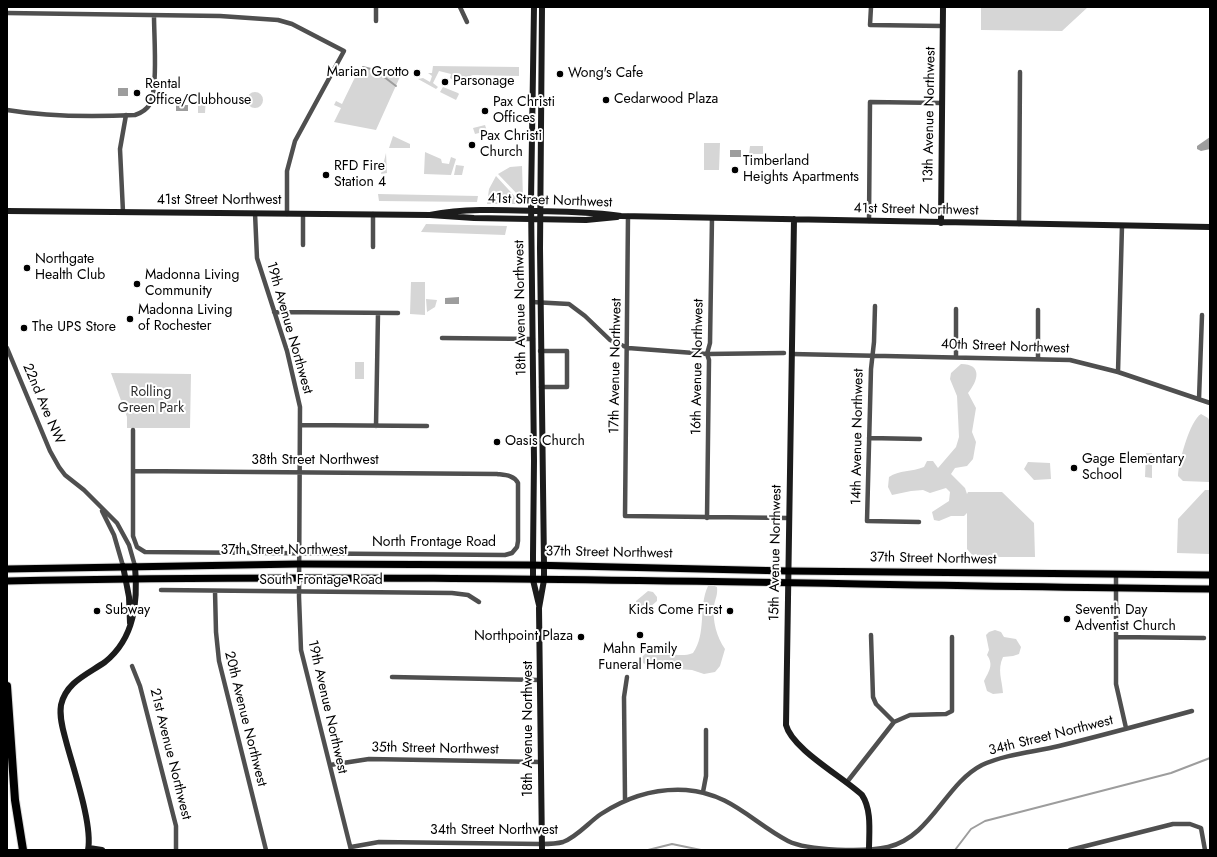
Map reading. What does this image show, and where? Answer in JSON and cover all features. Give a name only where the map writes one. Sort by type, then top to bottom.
[{"type":"highway","points":[[7,686],[13,781],[23,850]]},
{"type":"main road","name":"18th Avenue Northwest","points":[[534,7],[531,211],[534,461],[533,580],[539,608]]},
{"type":"main road","name":"18th Avenue Northwest","points":[[542,7],[540,351],[544,580],[539,608],[542,847]]},
{"type":"main road","name":"13th Avenue Northwest","points":[[941,223],[943,7]]},
{"type":"main road","name":"41st Street Northwest","points":[[430,215],[467,210],[595,212],[621,216]]},
{"type":"main road","name":"41st Street Northwest","points":[[7,211],[373,214],[541,220],[593,220],[628,216],[1210,228]]},
{"type":"main road","name":"15th Avenue Northwest","points":[[794,219],[787,583],[787,729],[799,746],[862,795],[868,806],[869,849]]},
{"type":"main road","name":"37th Street Northwest","points":[[7,569],[299,564],[544,565],[788,571],[1210,575]]},
{"type":"main road","points":[[123,566],[129,597],[130,624]]},
{"type":"main road","points":[[102,850],[88,849],[89,831],[62,727],[60,710],[65,694],[73,683],[108,659],[120,645],[136,610],[135,566]]},
{"type":"main road","name":"37th Street Northwest","points":[[7,581],[125,578],[299,578],[1210,589]]},
{"type":"street","points":[[376,7],[376,21]]},
{"type":"street","points":[[460,7],[466,22]]},
{"type":"street","points":[[871,7],[870,25],[943,26]]},
{"type":"street","points":[[7,13],[278,20],[292,24],[344,51],[292,147],[287,171],[287,214]]},
{"type":"street","points":[[7,110],[37,114],[138,114],[150,103],[153,82],[154,16]]},
{"type":"street","points":[[1020,72],[1020,224]]},
{"type":"street","points":[[869,221],[870,102],[942,102]]},
{"type":"street","points":[[123,212],[120,149],[126,115]]},
{"type":"street","name":"19th Avenue Northwest","points":[[255,213],[257,258],[298,394],[300,425],[299,592],[301,650],[351,849]]},
{"type":"street","points":[[303,214],[303,245]]},
{"type":"street","points":[[373,214],[373,247]]},
{"type":"street","name":"17th Avenue Northwest","points":[[628,216],[628,348],[625,516],[707,518]]},
{"type":"street","name":"16th Avenue Northwest","points":[[707,518],[709,360],[707,354],[710,344],[712,218]]},
{"type":"street","points":[[1118,372],[1122,226]]},
{"type":"street","points":[[532,302],[562,303],[574,307],[610,340],[628,348],[707,354],[784,353]]},
{"type":"street","name":"14th Avenue Northwest","points":[[874,306],[874,342],[872,355],[869,438],[868,521],[919,522]]},
{"type":"street","points":[[956,309],[956,356]]},
{"type":"street","points":[[1038,310],[1038,359]]},
{"type":"street","points":[[274,312],[398,313]]},
{"type":"street","points":[[376,426],[378,313]]},
{"type":"street","points":[[1199,399],[1202,315]]},
{"type":"street","points":[[442,338],[533,339]]},
{"type":"street","name":"22nd Ave NW","points":[[7,349],[50,451],[59,468],[65,475],[84,490],[101,509]]},
{"type":"street","points":[[540,351],[567,351],[567,387],[541,387]]},
{"type":"street","name":"40th Street Northwest","points":[[792,354],[956,356],[1074,361],[1118,372],[1210,403]]},
{"type":"street","points":[[300,425],[427,426]]},
{"type":"street","points":[[133,430],[133,471]]},
{"type":"street","points":[[869,438],[920,439]]},
{"type":"street","name":"38th Street Northwest","points":[[133,471],[496,474],[514,478],[519,486],[518,544],[512,553],[505,555]]},
{"type":"street","name":"North Frontage Road","points":[[133,471],[133,536],[137,547],[145,552],[505,555]]},
{"type":"street","points":[[101,509],[114,535],[123,566]]},
{"type":"street","points":[[101,509],[117,523],[123,533],[129,545],[135,566]]},
{"type":"street","points":[[707,518],[789,518]]},
{"type":"street","points":[[1116,574],[1116,684],[1126,728]]},
{"type":"street","name":"South Frontage Road","points":[[161,590],[452,593],[468,595],[479,602]]},
{"type":"street","name":"20th Avenue Northwest","points":[[215,591],[216,645],[219,661],[266,850]]},
{"type":"street","points":[[871,635],[873,697],[876,704],[894,722]]},
{"type":"street","points":[[1116,636],[1204,638]]},
{"type":"street","points":[[847,782],[894,722],[910,715],[946,714],[952,711],[952,637]]},
{"type":"street","name":"21st Avenue Northwest","points":[[132,666],[140,686],[176,826],[176,850]]},
{"type":"street","points":[[392,677],[540,680]]},
{"type":"street","points":[[625,799],[624,697],[627,677]]},
{"type":"street","name":"34th Street Northwest","points":[[351,849],[379,842],[542,847],[565,841],[601,814],[625,799],[663,790],[703,792],[734,804],[787,841],[795,844],[812,848],[869,849],[895,845],[912,836],[960,782],[984,765],[999,759],[1192,711]]},
{"type":"street","points":[[703,792],[706,776],[706,730]]},
{"type":"street","name":"35th Street Northwest","points":[[330,765],[369,759],[541,762]]},
{"type":"street","points":[[1070,850],[1182,823],[1201,828],[1205,850]]},
{"type":"green space","points":[[981,7],[1088,7],[1062,31],[981,30]]},
{"type":"green space","points":[[433,66],[519,67],[519,76],[473,75],[455,81],[450,78],[451,74],[439,71],[433,83],[438,87],[436,89],[418,79],[423,78],[430,82],[432,76],[428,73],[432,73]]},
{"type":"green space","points":[[359,69],[403,70],[376,130],[334,122],[341,108],[334,105],[336,101],[342,104]]},
{"type":"green space","points":[[443,87],[459,94],[456,100],[440,92]]},
{"type":"green space","points":[[252,92],[258,92],[263,97],[261,106],[258,108],[252,108],[247,103],[247,97]]},
{"type":"green space","points":[[198,96],[206,97],[205,113],[198,113]]},
{"type":"green space","points":[[485,125],[487,131],[475,134],[473,128]]},
{"type":"green space","points":[[393,136],[410,144],[410,148],[389,148]]},
{"type":"green space","points":[[704,143],[720,143],[719,170],[704,170]]},
{"type":"green space","points":[[750,146],[763,146],[763,154],[749,154]]},
{"type":"green space","points":[[425,152],[441,159],[442,163],[449,164],[451,157],[456,159],[451,175],[424,174]]},
{"type":"green space","points":[[386,153],[387,173],[381,174]]},
{"type":"green space","points":[[456,165],[464,166],[462,175],[454,175]]},
{"type":"green space","points":[[522,166],[523,198],[521,198],[498,174],[510,167]]},
{"type":"green space","points":[[496,176],[520,202],[520,204],[487,204],[489,189]]},
{"type":"green space","points":[[378,194],[478,196],[477,202],[379,201]]},
{"type":"green space","points":[[426,224],[507,226],[505,235],[421,232]]},
{"type":"green space","points":[[411,282],[425,282],[425,315],[410,314]]},
{"type":"green space","points":[[426,299],[437,300],[435,307],[427,312]]},
{"type":"green space","points":[[355,362],[364,362],[364,379],[355,379]]},
{"type":"green space","points":[[961,364],[973,367],[976,370],[976,379],[968,393],[976,408],[972,432],[976,442],[973,459],[967,466],[955,468],[951,474],[965,488],[967,494],[968,492],[1002,492],[1034,523],[1035,557],[974,557],[967,549],[967,513],[964,516],[951,516],[939,521],[934,520],[932,512],[949,501],[950,492],[946,488],[930,493],[923,490],[892,495],[888,487],[889,477],[897,473],[924,467],[927,461],[933,461],[938,468],[956,447],[959,437],[957,396],[950,379],[951,373]]},
{"type":"green space","name":"Rolling Green Park","points":[[111,373],[191,374],[190,428],[127,428],[127,417]]},
{"type":"green space","points":[[1201,414],[1208,418],[1210,422],[1209,482],[1183,481],[1178,476],[1182,453],[1189,433],[1197,418]]},
{"type":"green space","points":[[1146,453],[1152,453],[1152,478],[1145,477]]},
{"type":"green space","points":[[1028,462],[1050,463],[1051,479],[1034,480],[1024,469]]},
{"type":"green space","points":[[1205,490],[1210,490],[1210,554],[1177,553],[1178,519]]},
{"type":"green space","points":[[712,585],[717,587],[717,595],[714,606],[714,623],[725,649],[720,666],[715,672],[704,674],[692,670],[651,667],[643,663],[642,657],[647,652],[659,652],[676,655],[687,655],[693,653],[700,637],[705,594],[708,586]]},
{"type":"green space","points":[[648,591],[653,592],[657,597],[657,601],[650,607],[637,606],[636,601]]},
{"type":"green space","points":[[995,630],[1001,632],[1004,637],[1016,639],[1021,647],[1019,654],[1003,657],[1000,670],[1003,693],[993,694],[987,691],[984,681],[990,665],[987,655],[989,650],[986,635]]},
{"type":"shaded area","points":[[118,88],[128,88],[128,96],[118,96]]},
{"type":"shaded area","points":[[171,99],[182,99],[182,105],[188,105],[188,111],[176,111],[176,104],[171,104]]},
{"type":"shaded area","points":[[1210,137],[1210,149],[1201,151],[1197,149],[1197,146]]},
{"type":"shaded area","points":[[730,150],[741,150],[741,157],[730,157]]},
{"type":"shaded area","points":[[459,297],[459,304],[445,304],[445,298]]},
{"type":"waterway","points":[[363,67],[375,70],[396,86]]},
{"type":"waterway","points":[[955,850],[971,829],[985,821],[1171,773],[1210,758]]},
{"type":"waterway","points":[[648,850],[672,844],[701,850]]},
{"type":"place","name":"Marian Grotto","points":[[417,73]]},
{"type":"place","name":"Wong's Cafe","points":[[560,74]]},
{"type":"place","name":"Parsonage","points":[[445,82]]},
{"type":"place","name":"Rental Office/Clubhouse","points":[[137,93]]},
{"type":"place","name":"Cedarwood Plaza","points":[[606,100]]},
{"type":"place","name":"Pax Christi Offices","points":[[485,111]]},
{"type":"place","name":"Pax Christi Church","points":[[472,145]]},
{"type":"place","name":"Timberland Heights Apartments","points":[[735,170]]},
{"type":"place","name":"RFD Fire Station 4","points":[[326,175]]},
{"type":"place","name":"Northgate Health Club","points":[[27,268]]},
{"type":"place","name":"Madonna Living Community","points":[[137,284]]},
{"type":"place","name":"Madonna Living of Rochester","points":[[130,319]]},
{"type":"place","name":"The UPS Store","points":[[24,328]]},
{"type":"place","name":"Oasis Church","points":[[497,442]]},
{"type":"place","name":"Gage Elementary School","points":[[1074,468]]},
{"type":"place","name":"Subway","points":[[97,611]]},
{"type":"place","name":"Kids Come First","points":[[730,611]]},
{"type":"place","name":"Seventh Day Adventist Church","points":[[1067,619]]},
{"type":"place","name":"Mahn Family Funeral Home","points":[[640,635]]},
{"type":"place","name":"Northpoint Plaza","points":[[581,637]]}]
